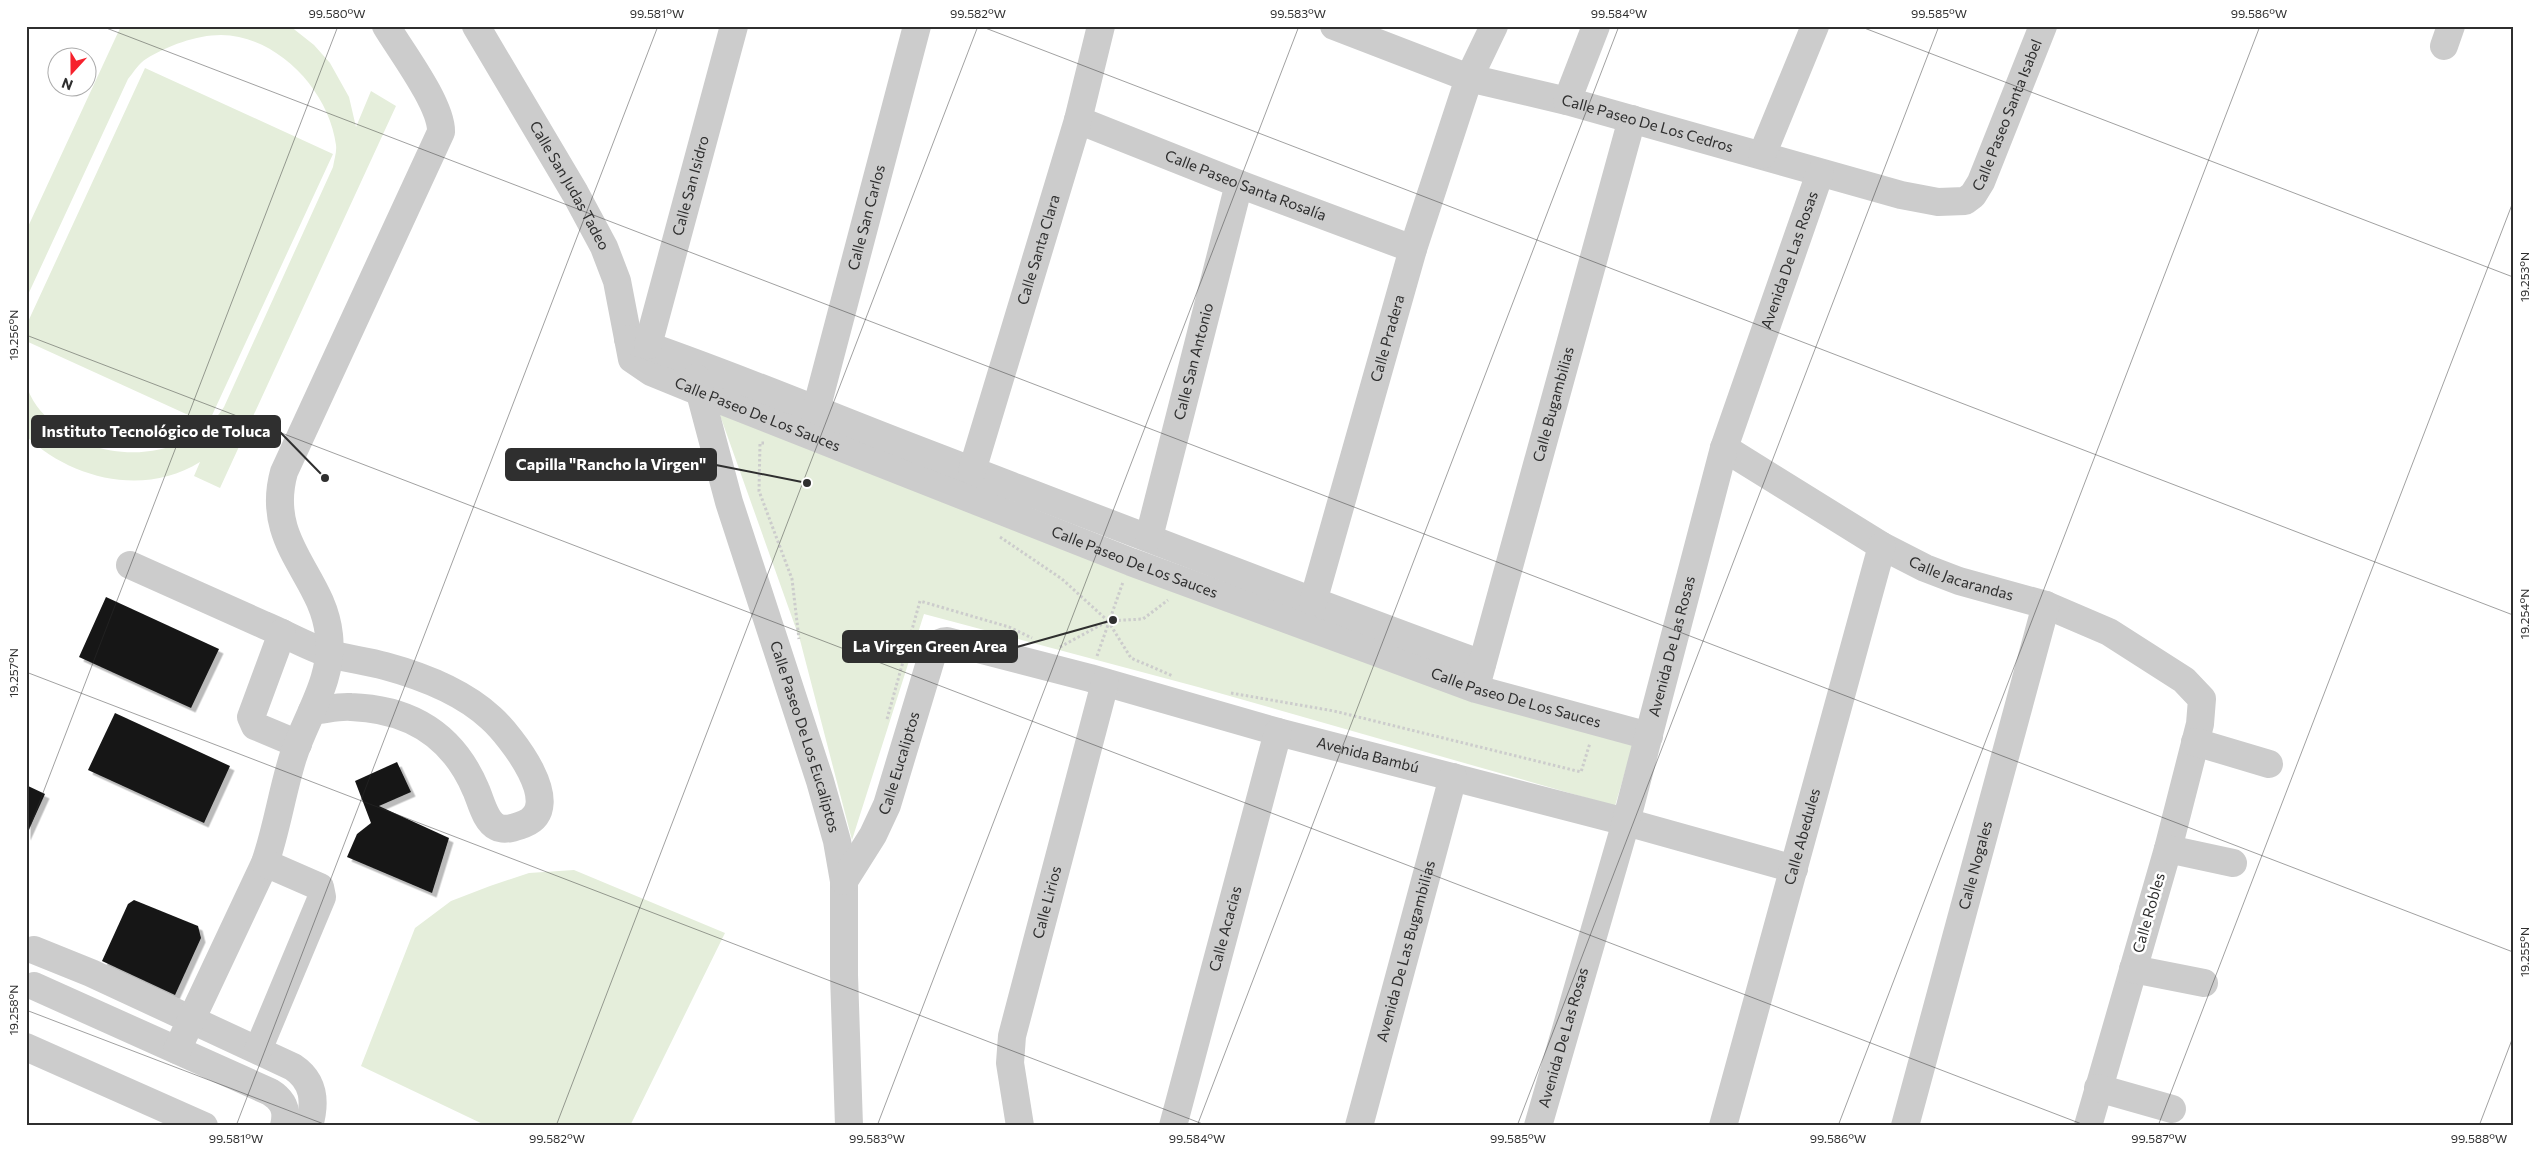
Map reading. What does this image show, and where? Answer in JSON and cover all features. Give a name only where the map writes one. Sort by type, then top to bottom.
[{"type":"street","points":[[177,1050],[265,863],[276,832],[298,744],[326,675],[330,654],[327,622],[323,609],[283,530],[280,497],[281,481],[441,132],[441,124],[434,104],[386,26]]},
{"type":"street","name":"Calle San Judas Tadeo","points":[[476,26],[575,193],[604,247],[617,281],[636,348]]},
{"type":"street","name":"Calle San Isidro","points":[[636,348],[734,26]]},
{"type":"street","name":"Calle San Carlos","points":[[816,410],[916,26]]},
{"type":"street","name":"Calle Santa Clara","points":[[972,471],[1078,120],[1101,26]]},
{"type":"street","name":"Calle Paseo De Los Cedros","points":[[1334,26],[1469,78],[1632,119],[1858,184],[1938,202],[1965,201]]},
{"type":"street","name":"Calle Pradera","points":[[1313,602],[1413,249],[1469,78],[1494,26]]},
{"type":"street","points":[[1567,102],[1596,26]]},
{"type":"street","points":[[1762,155],[1815,26]]},
{"type":"street","name":"Calle Paseo Santa Isabel","points":[[1965,201],[1973,195],[1981,182],[2043,26]]},
{"type":"street","name":"Calle Bugambilias","points":[[1479,677],[1632,119]]},
{"type":"street","name":"Calle Paseo Santa Rosalía","points":[[1078,120],[1239,184],[1413,249]]},
{"type":"street","name":"Avenida De Las Rosas","points":[[1538,1126],[1626,822],[1724,448],[1820,172]]},
{"type":"street","name":"Calle San Antonio","points":[[1149,537],[1239,184]]},
{"type":"street","name":"Calle Paseo De Los Sauces","points":[[636,348],[692,360],[972,471],[1149,537],[1313,602],[1479,677]]},
{"type":"street","name":"Calle Paseo De Los Sauces","points":[[636,348],[651,372],[1131,562],[1479,677],[1648,736]]},
{"type":"street","name":"Calle Paseo De Los Eucaliptos","points":[[692,360],[729,502],[820,781],[837,841],[844,881],[844,984],[849,1126]]},
{"type":"street","name":"Calle Jacarandas","points":[[1724,448],[1882,546],[1926,568],[1959,581],[2046,605],[2109,632],[2184,680],[2202,699]]},
{"type":"street","name":"Calle Abedules","points":[[1722,1126],[1882,546]]},
{"type":"street","points":[[130,564],[330,654],[385,666],[441,685],[465,698],[491,718],[524,757],[533,776],[538,796],[538,809],[531,821],[505,829],[499,828],[489,820],[467,771],[454,751],[433,732],[399,715],[377,710],[352,707],[312,711]]},
{"type":"street","name":"Calle Nogales","points":[[1905,1126],[2046,605]]},
{"type":"street","points":[[282,633],[251,717],[256,726],[298,744]]},
{"type":"street","name":"Calle Eucaliptos","points":[[844,881],[873,835],[887,805],[931,659],[936,646],[942,641]]},
{"type":"street","name":"Avenida Bambú","points":[[942,641],[958,643],[1278,732],[1626,822],[1794,869]]},
{"type":"street","name":"Calle Lirios","points":[[1020,1126],[1010,1063],[1012,1036],[1098,681]]},
{"type":"street","name":"Calle Robles","points":[[2088,1126],[2168,849],[2200,724],[2202,699]]},
{"type":"street","name":"Calle Acacias","points":[[1173,1126],[1278,732]]},
{"type":"street","points":[[2195,742],[2269,764]]},
{"type":"street","name":"Avenida De Las Bugambilias","points":[[1359,1126],[1453,777]]},
{"type":"street","points":[[2168,849],[2233,863]]},
{"type":"street","points":[[258,1050],[322,897],[320,887],[265,863]]},
{"type":"street","points":[[34,950],[91,973],[258,1050],[304,1074],[309,1082],[313,1098],[309,1126]]},
{"type":"street","points":[[2133,968],[2204,984]]},
{"type":"street","points":[[34,986],[259,1085],[279,1097],[285,1109],[284,1126]]},
{"type":"street","points":[[26,1048],[178,1120],[204,1126]]},
{"type":"street","points":[[2098,1088],[2172,1109]]},
{"type":"path","points":[[768,444],[760,443],[759,491],[792,579],[800,640]]},
{"type":"path","points":[[998,536],[1062,579],[1108,621],[1131,658],[1181,680]]},
{"type":"path","points":[[1098,681],[1108,621],[1131,562]]},
{"type":"path","points":[[1057,649],[1108,621],[1143,619],[1173,596]]},
{"type":"path","points":[[885,725],[920,601],[1009,627],[1041,642]]},
{"type":"path","points":[[1227,692],[1334,711],[1581,772],[1591,742],[1582,739]]},
{"type":"green space","points":[[121,26],[290,26],[314,45],[330,63],[349,97],[356,127],[371,91],[396,106],[220,488],[194,476],[200,462],[178,473],[156,479],[132,480],[109,478],[86,472],[64,463],[44,451],[26,436],[26,383],[33,401],[49,420],[73,438],[95,447],[119,452],[143,452],[167,448],[189,439],[208,425],[224,407],[333,167],[336,145],[331,125],[323,105],[312,87],[281,56],[262,45],[242,38],[211,35],[182,42],[154,54],[143,61],[128,79],[26,299],[26,231],[88,98],[98,98],[98,76]]},
{"type":"green space","points":[[145,68],[333,154],[208,424],[26,341],[26,326]]},
{"type":"green space","points":[[716,404],[1635,738],[1615,806],[1198,687],[924,614],[852,840],[800,640]]},
{"type":"green space","points":[[574,870],[725,933],[630,1126],[487,1126],[361,1066],[415,928],[451,901],[490,886],[529,873]]},
{"type":"building","points":[[106,597],[219,649],[191,708],[79,657]]},
{"type":"building","points":[[115,713],[230,766],[204,823],[88,770]]},
{"type":"building","points":[[397,762],[411,792],[379,806],[449,838],[432,893],[347,857],[357,834],[371,823],[355,781]]},
{"type":"building","points":[[26,785],[45,794],[26,836]]},
{"type":"building","points":[[134,900],[198,926],[201,938],[175,995],[102,961],[128,904]]},
{"type":"place","name":"Instituto Tecnológico de Toluca","points":[[325,478]]},
{"type":"place","name":"Capilla \"Rancho la Virgen\"","points":[[807,483]]},
{"type":"place","name":"La Virgen Green Area","points":[[1113,620]]}]
